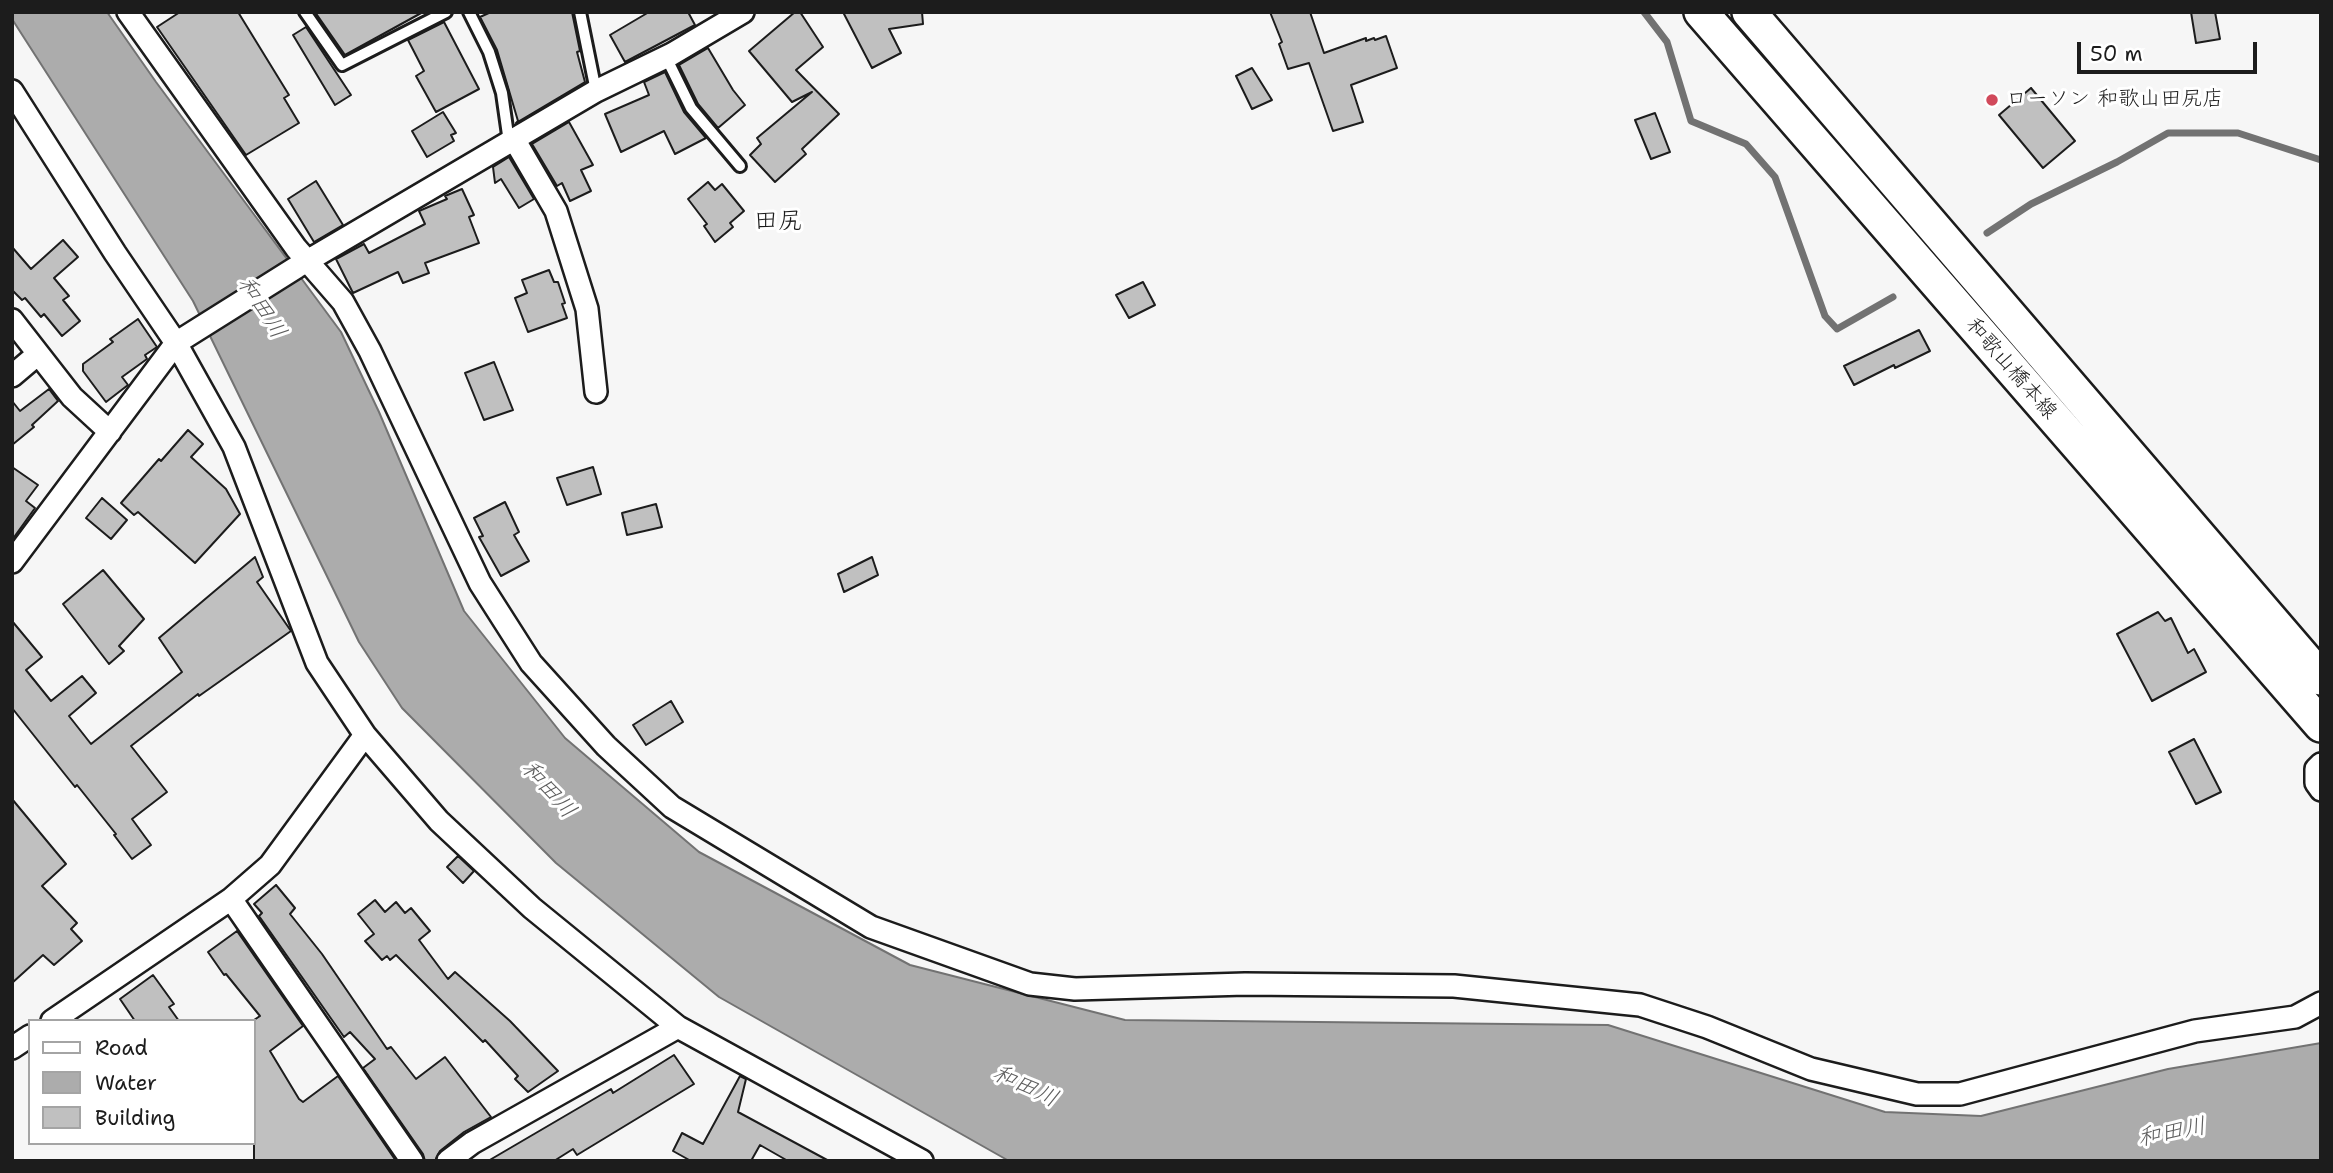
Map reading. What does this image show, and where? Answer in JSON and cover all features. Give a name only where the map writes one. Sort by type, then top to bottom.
[{"type":"main road","name":"和歌山橋本線","points":[[1701,12],[2321,725]]},
{"type":"main road","name":"和歌山橋本線","points":[[1749,12],[2321,678]]},
{"type":"street","points":[[128,12],[296,248],[303,264],[343,302],[370,351],[480,583],[531,663],[606,746],[672,807],[871,927],[1030,984],[1075,989],[1245,984],[1454,986],[1640,1005],[1707,1027],[1811,1069],[1917,1094],[1960,1094],[2195,1031],[2295,1017],[2321,1003]]},
{"type":"street","points":[[12,562],[185,338],[303,264],[512,140],[596,91],[666,57],[743,12]]},
{"type":"street","points":[[12,91],[115,253],[185,338],[234,447],[317,663],[365,735],[457,839],[532,908],[678,1027],[922,1161]]},
{"type":"street","points":[[512,140],[556,211],[587,309],[596,392]]},
{"type":"street","points":[[12,320],[72,397],[110,432]]},
{"type":"street","points":[[12,376],[38,354]]},
{"type":"street","points":[[55,1019],[231,899],[270,865],[365,735]]},
{"type":"street","points":[[2321,764],[2316,769],[2316,783],[2321,790]]},
{"type":"street","points":[[231,899],[412,1161]]},
{"type":"street","points":[[448,1161],[472,1143],[678,1027]]},
{"type":"street","points":[[12,1048],[28,1037]]},
{"type":"lane","points":[[305,12],[342,65],[446,12]]},
{"type":"lane","points":[[469,12],[489,52],[502,93],[512,140]]},
{"type":"lane","points":[[580,12],[596,91]]},
{"type":"lane","points":[[666,57],[691,108],[740,166]]},
{"type":"water","name":"和田川","points":[[12,12],[107,12],[341,332],[379,412],[464,611],[565,738],[699,852],[910,965],[1125,1020],[1608,1025],[1885,1112],[1981,1116],[2168,1069],[2321,1043],[2321,1161],[1009,1161],[719,997],[556,863],[402,708],[359,642],[193,301],[12,19]]},
{"type":"building","points":[[180,12],[238,12],[289,95],[284,98],[299,123],[246,155],[157,27]]},
{"type":"building","points":[[315,12],[423,12],[345,55]]},
{"type":"building","points":[[491,12],[572,12],[580,51],[577,52],[585,82],[516,123],[518,121],[497,50],[480,17]]},
{"type":"building","points":[[649,12],[688,12],[695,25],[625,62],[610,35]]},
{"type":"building","points":[[795,12],[800,12],[823,47],[796,70],[839,114],[802,149],[806,154],[775,182],[750,155],[761,144],[757,138],[812,92],[792,102],[749,51]]},
{"type":"building","points":[[843,12],[922,12],[923,24],[889,29],[901,53],[872,68]]},
{"type":"building","points":[[1270,12],[1310,12],[1324,53],[1366,38],[1366,41],[1386,36],[1397,68],[1351,85],[1363,122],[1333,131],[1309,63],[1288,69],[1279,44],[1282,42]]},
{"type":"building","points":[[2191,12],[2215,12],[2220,39],[2196,43]]},
{"type":"building","points":[[444,22],[479,89],[436,112],[416,76],[424,71],[408,40]]},
{"type":"building","points":[[306,27],[351,95],[335,105],[293,35]]},
{"type":"building","points":[[708,48],[745,105],[718,128],[698,104],[679,65]]},
{"type":"building","points":[[1252,68],[1272,100],[1252,109],[1236,76]]},
{"type":"building","points":[[665,72],[684,112],[706,138],[675,154],[664,131],[621,152],[605,114],[649,95],[644,82]]},
{"type":"building","points":[[2031,88],[2075,141],[2043,168],[1999,115]]},
{"type":"building","points":[[443,112],[456,133],[451,135],[454,141],[427,157],[412,131]]},
{"type":"building","points":[[1655,113],[1670,152],[1651,159],[1635,120]]},
{"type":"building","points":[[569,122],[593,165],[581,170],[591,191],[570,201],[562,183],[557,186],[532,144]]},
{"type":"building","points":[[509,157],[534,199],[519,208],[501,179],[495,183],[493,167]]},
{"type":"building","points":[[316,181],[343,225],[314,242],[288,199]]},
{"type":"building","points":[[708,182],[715,190],[722,184],[744,211],[730,223],[733,227],[715,242],[704,226],[707,224],[688,199]]},
{"type":"building","points":[[462,189],[474,215],[469,217],[479,243],[425,263],[429,273],[403,283],[398,272],[353,293],[336,259],[364,244],[369,253],[425,224],[419,211]]},
{"type":"building","points":[[63,240],[78,257],[54,278],[69,296],[63,300],[80,321],[62,336],[44,314],[41,317],[25,298],[22,300],[12,290],[12,247],[31,269]]},
{"type":"building","points":[[549,270],[554,282],[558,282],[567,318],[528,332],[515,298],[527,293],[522,280]]},
{"type":"building","points":[[1143,282],[1155,305],[1129,318],[1116,295]]},
{"type":"building","points":[[138,319],[157,347],[145,355],[147,359],[122,377],[128,385],[106,402],[83,371],[83,364],[113,342],[110,339]]},
{"type":"building","points":[[1919,330],[1930,351],[1854,385],[1844,366]]},
{"type":"building","points":[[494,362],[513,410],[484,420],[465,373]]},
{"type":"building","points":[[49,389],[58,401],[32,425],[34,427],[12,445],[12,401],[20,411]]},
{"type":"building","points":[[188,430],[203,444],[191,457],[226,489],[240,514],[195,563],[138,512],[134,515],[121,503]]},
{"type":"building","points":[[12,467],[38,485],[26,501],[35,508],[12,540]]},
{"type":"building","points":[[593,467],[601,494],[567,505],[557,478]]},
{"type":"building","points":[[102,498],[127,520],[111,539],[86,518]]},
{"type":"building","points":[[505,502],[519,532],[514,535],[529,561],[501,576],[479,537],[483,536],[474,518]]},
{"type":"building","points":[[656,504],[662,527],[627,535],[622,513]]},
{"type":"building","points":[[255,557],[263,577],[257,582],[291,631],[199,696],[198,694],[131,746],[167,792],[132,819],[151,845],[132,859],[114,835],[116,834],[12,708],[12,621],[42,657],[26,670],[51,701],[82,676],[96,693],[69,716],[91,744],[182,672],[159,638]]},
{"type":"building","points":[[872,557],[878,575],[844,592],[838,574]]},
{"type":"building","points":[[103,570],[144,619],[119,646],[124,651],[109,664],[63,604]]},
{"type":"building","points":[[2158,612],[2165,621],[2171,618],[2188,653],[2194,649],[2206,672],[2152,701],[2117,634]]},
{"type":"building","points":[[671,701],[683,722],[646,745],[633,725]]},
{"type":"building","points":[[2194,739],[2221,792],[2196,804],[2169,752]]},
{"type":"building","points":[[12,799],[66,864],[42,886],[77,923],[71,929],[82,941],[54,965],[43,955],[12,983]]},
{"type":"building","points":[[458,856],[474,871],[463,883],[447,867]]},
{"type":"building","points":[[276,885],[295,908],[290,914],[322,954],[387,1049],[391,1047],[416,1079],[445,1057],[491,1117],[464,1132],[440,1151],[435,1161],[425,1161],[423,1154],[363,1068],[375,1059],[350,1032],[344,1037],[259,916],[262,913],[254,904]]},
{"type":"building","points":[[375,900],[385,912],[396,902],[405,913],[411,908],[430,931],[419,940],[448,979],[455,972],[510,1021],[558,1071],[528,1092],[515,1079],[518,1076],[485,1040],[483,1042],[396,955],[390,960],[387,956],[382,960],[365,941],[374,934],[358,914]]},
{"type":"building","points":[[237,931],[303,1026],[270,1051],[299,1099],[303,1102],[338,1076],[396,1161],[254,1161],[256,1019],[260,1016],[208,952]]},
{"type":"building","points":[[153,975],[174,1004],[169,1007],[178,1019],[134,1019],[120,999]]},
{"type":"building","points":[[674,1055],[694,1084],[577,1155],[573,1149],[554,1161],[488,1161],[611,1089],[613,1093]]},
{"type":"building","points":[[740,1076],[746,1079],[738,1112],[829,1161],[788,1161],[760,1145],[751,1161],[691,1161],[673,1151],[682,1133],[703,1144]]},
{"type":"waterway","points":[[1644,12],[1667,42],[1691,121],[1746,144],[1775,177],[1825,316],[1837,329],[1893,297]]},
{"type":"waterway","points":[[1987,233],[2031,204],[2117,162],[2168,133],[2238,133],[2321,160]]},
{"type":"place","name":"ローソン 和歌山田尻店","points":[[1992,100]]},
{"type":"district","name":"田尻","points":[[778,222]]}]
